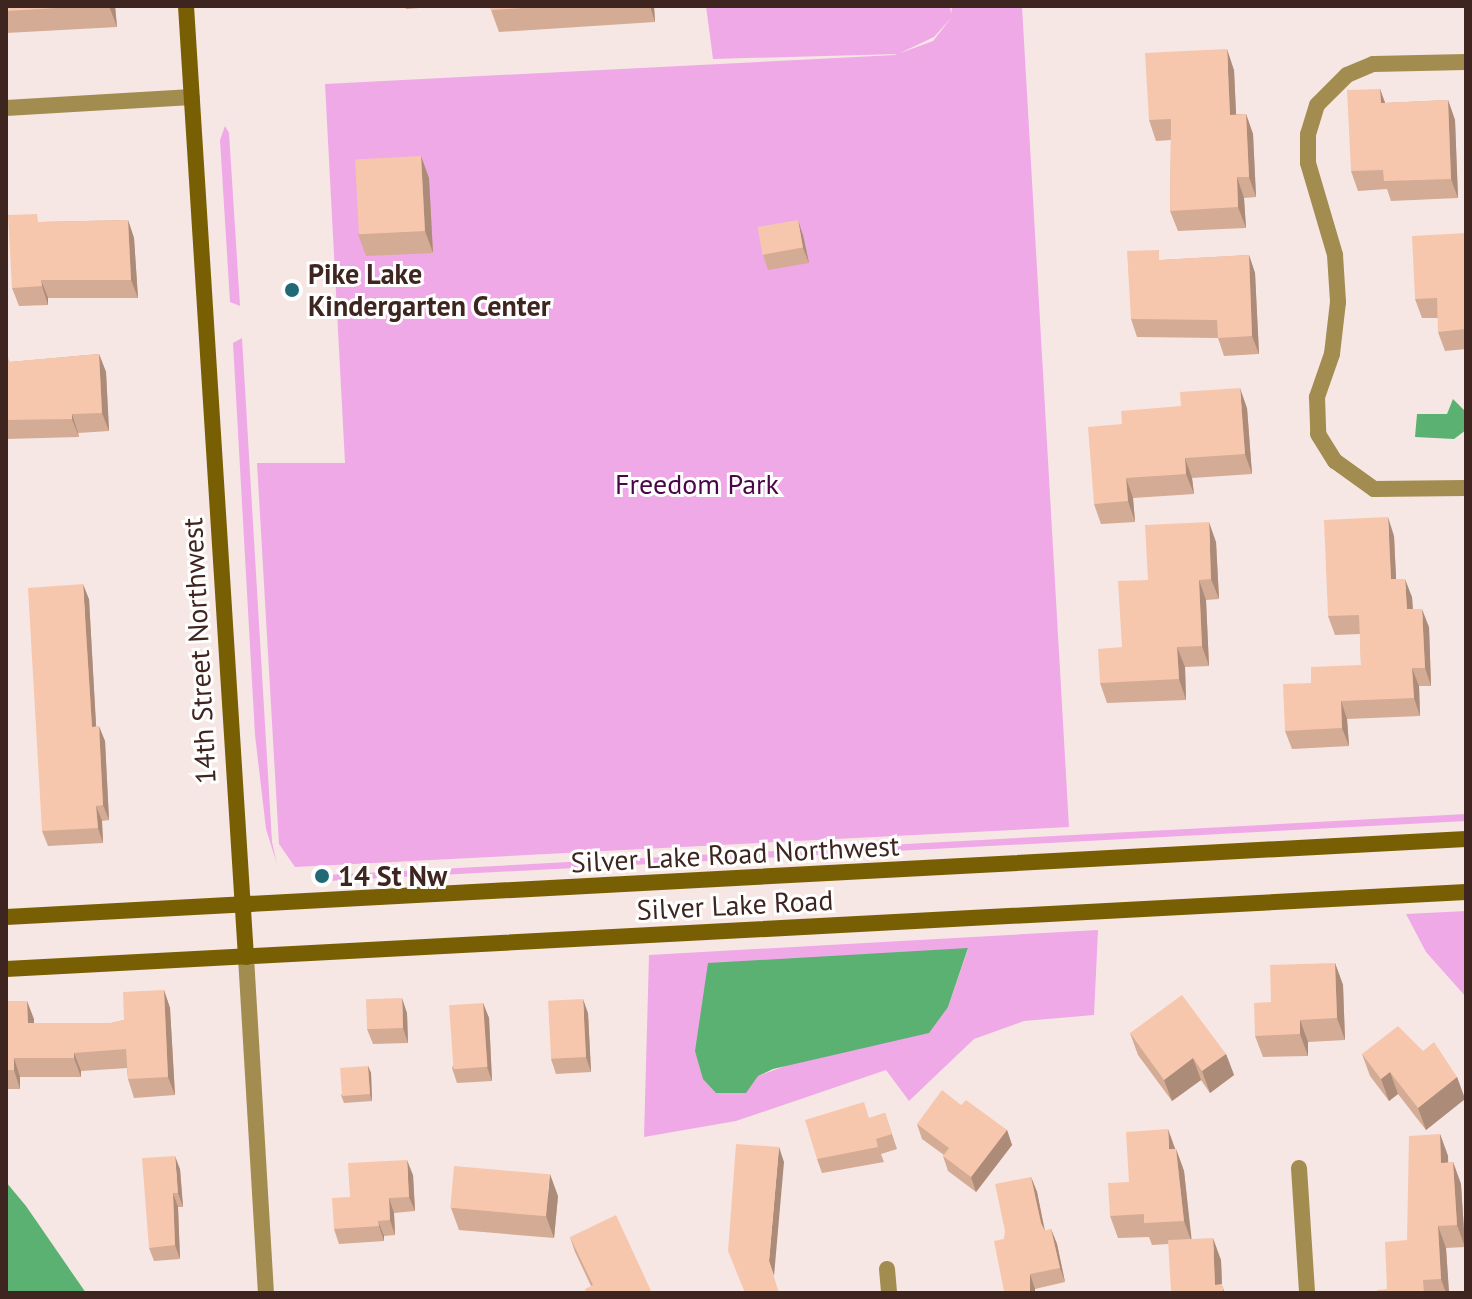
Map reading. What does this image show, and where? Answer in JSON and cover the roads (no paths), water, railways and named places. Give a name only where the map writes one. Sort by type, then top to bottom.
[{"type":"main road","name":"14th Street Northwest","points":[[186,6],[246,957]]},
{"type":"main road","name":"Silver Lake Road Northwest","points":[[6,917],[242,907],[1466,839]]},
{"type":"main road","name":"Silver Lake Road","points":[[6,969],[1466,892]]},
{"type":"street","points":[[1466,62],[1373,64],[1347,75],[1317,105],[1308,135],[1308,163],[1335,255],[1338,302],[1332,354],[1317,397],[1318,434],[1335,461],[1374,489],[1466,488]]},
{"type":"street","points":[[6,108],[192,97]]},
{"type":"street","name":"14th Street Northwest","points":[[246,957],[266,1293]]},
{"type":"street","points":[[1299,1168],[1307,1293]]},
{"type":"street","points":[[887,1269],[889,1293]]},
{"type":"place","name":"Pike Lake Kindergarten Center","points":[[292,290]]},
{"type":"place","name":"14 St Nw","points":[[322,876]]},
{"type":"park label","name":"Freedom Park","points":[[697,484]]}]
